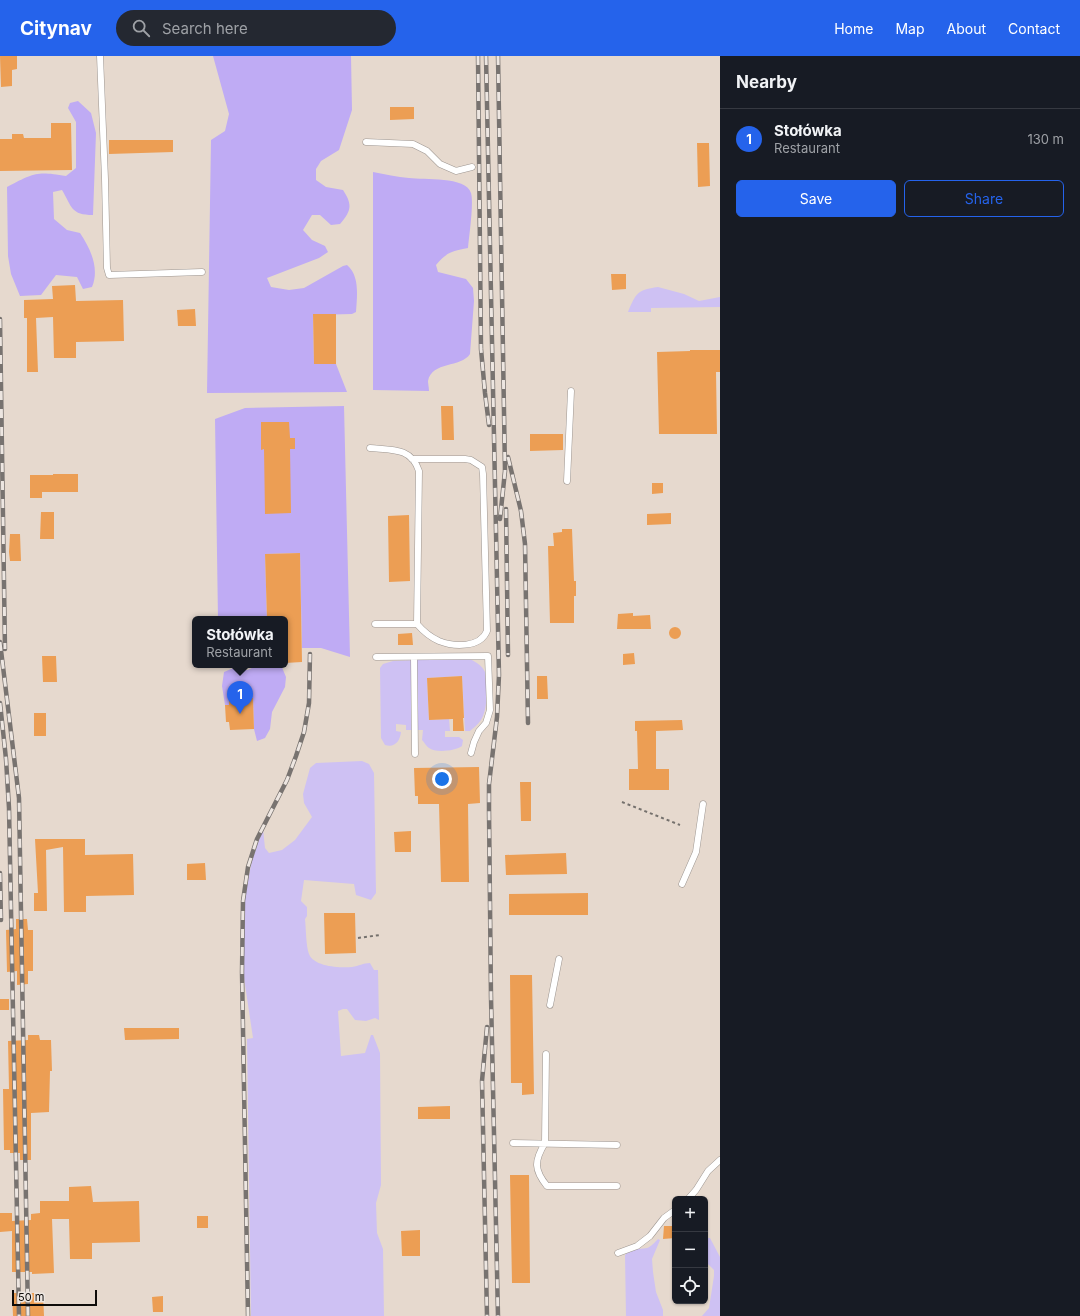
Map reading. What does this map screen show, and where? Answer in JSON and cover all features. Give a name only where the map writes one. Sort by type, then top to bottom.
[{"type":"lane","points":[[100,56],[107,268],[109,275],[202,272]]},
{"type":"lane","points":[[366,142],[413,144],[427,150],[440,164],[456,171],[472,167]]},
{"type":"lane","points":[[567,482],[571,391]]},
{"type":"lane","points":[[370,448],[402,451],[412,458],[417,464],[419,471],[417,624]]},
{"type":"lane","points":[[375,624],[417,624],[431,637],[449,644],[472,644],[485,636],[487,631],[482,467],[471,460],[412,458]]},
{"type":"lane","points":[[376,657],[488,656],[490,710],[486,723],[479,731],[474,742],[471,753]]},
{"type":"lane","points":[[414,657],[415,754]]},
{"type":"lane","points":[[682,884],[696,852],[703,804]]},
{"type":"lane","points":[[550,1005],[559,959]]},
{"type":"lane","points":[[546,1054],[545,1144],[538,1154],[537,1167],[540,1178],[548,1186],[617,1186]]},
{"type":"lane","points":[[513,1143],[617,1145]]},
{"type":"lane","points":[[691,1196],[708,1171],[720,1160]]},
{"type":"lane","points":[[618,1252],[637,1246],[650,1236],[664,1218],[672,1212]]},
{"type":"path","points":[[622,802],[680,825]]},
{"type":"path","points":[[358,938],[380,935]]},
{"type":"shaded area","points":[[0,56],[720,56],[720,1316],[0,1316]]},
{"type":"shaded area","points":[[213,56],[351,56],[352,110],[339,150],[321,161],[316,169],[316,180],[326,187],[343,190],[349,204],[347,215],[340,224],[331,225],[320,215],[312,215],[303,230],[312,240],[325,246],[328,252],[319,258],[267,278],[271,287],[289,290],[304,288],[343,266],[347,265],[351,270],[356,280],[357,287],[356,312],[352,314],[313,315],[314,364],[336,364],[347,392],[207,393],[211,140],[225,131],[229,114]]},
{"type":"shaded area","points":[[78,101],[91,113],[96,133],[93,215],[86,215],[76,212],[70,205],[62,190],[53,192],[54,219],[67,230],[80,233],[87,245],[93,258],[95,273],[92,287],[83,289],[77,277],[56,275],[41,295],[20,296],[11,274],[8,256],[7,187],[35,174],[66,176],[76,168],[76,122],[68,108],[70,103]]},
{"type":"shaded area","points":[[373,172],[404,178],[453,181],[468,188],[471,193],[472,212],[468,248],[450,253],[443,257],[436,265],[438,272],[466,279],[473,288],[474,301],[470,354],[460,361],[435,370],[428,381],[429,391],[373,390]]},
{"type":"shaded area","points":[[658,287],[684,294],[699,301],[720,297],[720,307],[651,308],[651,312],[628,312],[633,300],[641,291]]},
{"type":"shaded area","points":[[344,406],[350,657],[321,648],[302,648],[300,553],[265,554],[267,616],[218,616],[215,419],[245,408]]},
{"type":"shaded area","points":[[468,658],[482,667],[486,675],[487,686],[486,705],[483,716],[470,731],[465,731],[462,676],[427,678],[429,720],[449,719],[450,731],[445,731],[445,737],[459,737],[463,740],[462,746],[446,751],[432,750],[422,740],[423,730],[406,730],[406,725],[396,724],[396,731],[401,732],[398,741],[392,746],[385,745],[381,738],[380,668],[383,664],[393,661]]},
{"type":"shaded area","points":[[234,668],[249,670],[252,668],[282,668],[286,677],[285,687],[272,712],[270,729],[265,738],[257,741],[254,729],[253,698],[229,698],[229,705],[225,705],[222,686],[224,672]]},
{"type":"shaded area","points":[[362,761],[369,764],[374,773],[376,893],[371,900],[356,895],[354,884],[304,880],[301,901],[307,907],[307,916],[305,919],[308,951],[316,962],[334,967],[352,967],[370,963],[374,970],[378,970],[379,1020],[375,1018],[366,1021],[355,1020],[347,1009],[338,1011],[341,1056],[365,1053],[371,1035],[373,1035],[380,1053],[381,1185],[376,1203],[377,1233],[383,1249],[384,1316],[251,1316],[247,1039],[253,1038],[244,978],[244,901],[252,860],[263,829],[265,848],[269,853],[282,850],[295,840],[312,817],[304,803],[303,794],[310,768],[316,763]]},
{"type":"shaded area","points":[[708,1238],[710,1238],[720,1257],[720,1316],[702,1316],[709,1308],[714,1270],[708,1264]]},
{"type":"shaded area","points":[[658,1239],[660,1240],[652,1259],[656,1292],[663,1310],[663,1316],[626,1316],[625,1255],[633,1250],[644,1249]]},
{"type":"building","points":[[0,56],[17,56],[17,69],[12,70],[12,86],[1,87]]},
{"type":"building","points":[[390,107],[414,107],[414,119],[390,120]]},
{"type":"building","points":[[51,123],[71,123],[72,170],[0,171],[0,139],[12,139],[12,134],[23,134],[24,138],[51,138]]},
{"type":"building","points":[[109,140],[173,140],[173,152],[109,154]]},
{"type":"building","points":[[697,143],[709,143],[710,186],[698,187]]},
{"type":"building","points":[[611,274],[626,274],[626,289],[612,290]]},
{"type":"building","points":[[75,285],[76,301],[123,300],[124,341],[76,342],[76,358],[54,358],[53,317],[36,318],[38,372],[27,372],[27,318],[24,318],[24,300],[53,299],[52,286]]},
{"type":"building","points":[[195,309],[196,326],[178,326],[177,310]]},
{"type":"building","points":[[313,314],[336,314],[336,364],[314,364]]},
{"type":"building","points":[[720,350],[720,372],[716,372],[717,434],[659,434],[657,352]]},
{"type":"building","points":[[441,406],[453,406],[454,440],[442,440]]},
{"type":"building","points":[[261,422],[289,422],[290,438],[295,438],[295,449],[290,449],[291,513],[265,514],[264,449],[261,450]]},
{"type":"building","points":[[530,434],[563,434],[563,450],[530,451]]},
{"type":"building","points":[[78,474],[78,492],[42,492],[42,498],[30,498],[30,475]]},
{"type":"building","points":[[652,483],[663,483],[663,493],[652,494]]},
{"type":"building","points":[[41,512],[54,512],[54,539],[40,539]]},
{"type":"building","points":[[671,513],[671,524],[647,525],[647,514]]},
{"type":"building","points":[[409,515],[410,581],[389,582],[388,516]]},
{"type":"building","points":[[562,529],[572,529],[574,581],[576,581],[576,596],[574,596],[574,623],[550,623],[548,546],[554,546],[553,533],[562,532]]},
{"type":"building","points":[[10,534],[20,534],[21,561],[10,561]]},
{"type":"building","points":[[300,553],[302,662],[288,663],[288,616],[267,616],[265,554]]},
{"type":"building","points":[[633,613],[633,616],[650,615],[651,629],[617,629],[618,614]]},
{"type":"building","points":[[673,627],[677,627],[681,633],[677,639],[673,639],[669,635],[669,631]]},
{"type":"building","points":[[412,633],[413,645],[398,645],[398,634]]},
{"type":"building","points":[[634,653],[635,664],[623,665],[623,654]]},
{"type":"building","points":[[42,656],[56,656],[57,682],[43,682]]},
{"type":"building","points":[[462,676],[464,731],[453,731],[453,719],[429,720],[427,678]]},
{"type":"building","points":[[537,676],[547,676],[548,699],[537,699]]},
{"type":"building","points":[[229,698],[253,698],[254,729],[230,730],[229,722],[226,722],[225,705],[229,705]]},
{"type":"building","points":[[34,713],[46,713],[46,736],[34,736]]},
{"type":"building","points":[[682,720],[683,730],[656,731],[656,769],[669,769],[669,790],[629,790],[629,769],[638,769],[637,731],[635,731],[635,721]]},
{"type":"building","points":[[479,767],[480,803],[468,804],[469,882],[441,882],[439,804],[418,804],[418,796],[415,796],[414,768]]},
{"type":"building","points":[[520,782],[531,782],[531,821],[521,821]]},
{"type":"building","points":[[411,831],[411,852],[395,852],[394,832]]},
{"type":"building","points":[[35,839],[85,839],[85,855],[133,854],[134,895],[86,896],[86,912],[64,912],[63,847],[46,850],[47,911],[34,911],[34,893],[38,893]]},
{"type":"building","points":[[566,853],[567,874],[506,875],[505,855]]},
{"type":"building","points":[[205,863],[206,880],[187,880],[187,864]]},
{"type":"building","points":[[588,893],[588,915],[509,915],[509,894]]},
{"type":"building","points":[[324,913],[355,913],[356,953],[325,954]]},
{"type":"building","points":[[16,919],[27,919],[28,930],[33,930],[33,971],[28,971],[28,984],[17,985],[17,971],[7,972],[6,930],[16,929]]},
{"type":"building","points":[[510,975],[532,975],[534,1094],[522,1095],[522,1083],[511,1083]]},
{"type":"building","points":[[0,999],[9,999],[9,1010],[0,1010]]},
{"type":"building","points":[[124,1028],[179,1028],[179,1039],[125,1040]]},
{"type":"building","points":[[28,1035],[39,1035],[40,1040],[51,1040],[52,1071],[50,1071],[49,1112],[31,1113],[31,1160],[20,1160],[20,1153],[10,1153],[10,1150],[4,1150],[3,1089],[9,1089],[8,1041],[28,1040]]},
{"type":"building","points":[[450,1106],[450,1119],[418,1119],[418,1107]]},
{"type":"building","points":[[510,1175],[529,1175],[530,1283],[512,1283]]},
{"type":"building","points":[[91,1186],[93,1202],[139,1201],[140,1242],[92,1243],[92,1259],[70,1259],[69,1219],[52,1219],[54,1273],[32,1274],[32,1272],[12,1272],[12,1231],[0,1232],[0,1213],[12,1213],[12,1221],[31,1220],[31,1214],[40,1213],[40,1201],[69,1201],[69,1187]]},
{"type":"building","points":[[197,1216],[208,1216],[208,1228],[197,1228]]},
{"type":"building","points":[[664,1226],[672,1226],[672,1238],[663,1239]]},
{"type":"building","points":[[420,1230],[420,1256],[402,1256],[401,1231]]},
{"type":"building","points":[[12,1293],[43,1293],[44,1316],[13,1316]]},
{"type":"building","points":[[163,1296],[163,1312],[153,1312],[152,1297]]},
{"type":"railway","points":[[478,56],[481,349],[489,425]]},
{"type":"railway","points":[[486,56],[499,675],[497,717],[489,784],[491,997],[498,1316]]},
{"type":"railway","points":[[498,56],[505,471],[500,519]]},
{"type":"railway","points":[[0,319],[5,649]]},
{"type":"railway","points":[[508,457],[521,511],[525,544],[528,723]]},
{"type":"railway","points":[[506,509],[508,655]]},
{"type":"railway","points":[[0,642],[19,798],[28,1316]]},
{"type":"railway","points":[[248,1316],[242,972],[243,901],[248,867],[257,839],[287,780],[304,732],[309,703],[310,654]]},
{"type":"railway","points":[[0,703],[9,808],[19,1316]]},
{"type":"railway","points":[[0,873],[1,920]]},
{"type":"railway","points":[[487,1027],[482,1081],[487,1316]]},
{"type":"place","name":"Stołówka","points":[[240,714]]}]
